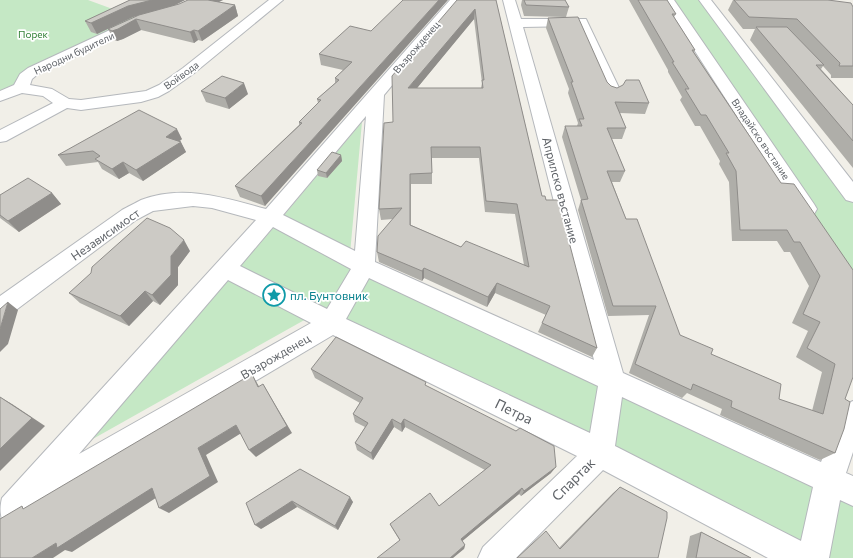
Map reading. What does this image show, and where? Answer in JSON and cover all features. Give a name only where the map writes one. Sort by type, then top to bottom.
[{"type":"street","name":"Войвода","points":[[21,88],[47,92],[65,103],[81,105],[141,97],[164,88],[188,71],[277,0]]},
{"type":"street","name":"Възрожденец","points":[[6,512],[270,217],[457,0]]},
{"type":"street","name":"Априлско въстание","points":[[509,0],[612,380]]},
{"type":"street","name":"Владайско въстание","points":[[668,0],[818,225]]},
{"type":"street","points":[[706,0],[739,34],[853,195]]},
{"type":"street","name":"Народни будители","points":[[21,88],[25,77],[33,71],[138,22],[151,18]]},
{"type":"street","points":[[516,23],[581,22],[613,92]]},
{"type":"street","points":[[0,96],[21,88]]},
{"type":"street","points":[[332,323],[364,266],[376,94]]},
{"type":"street","points":[[0,137],[65,103]]},
{"type":"street","name":"Независимост","points":[[0,310],[129,215],[148,205],[168,201],[193,199],[212,201],[270,217]]},
{"type":"street","points":[[270,217],[364,266],[841,485]]},
{"type":"street","name":"Петра","points":[[225,268],[332,323],[600,453],[800,558]]},
{"type":"street","name":"Възрожденец","points":[[6,512],[332,323]]},
{"type":"street","name":"Спартак","points":[[494,558],[600,453],[612,380]]},
{"type":"street","points":[[813,558],[841,485],[853,414]]},
{"type":"green space","name":"Порек","points":[[0,0],[88,0],[129,15],[138,21],[33,71],[0,96]]},
{"type":"green space","points":[[668,0],[705,0],[853,195],[853,278]]},
{"type":"green space","points":[[362,122],[349,265],[853,503],[853,558],[817,558],[324,309],[91,440],[275,226]]},
{"type":"building","points":[[130,0],[152,0],[128,6],[91,23],[85,21]]},
{"type":"building","points":[[188,0],[208,0],[235,5],[198,31],[194,30],[190,32],[136,19],[118,29],[112,31],[108,29],[139,15]]},
{"type":"building","points":[[403,0],[439,0],[261,196],[235,186],[302,123],[299,122],[321,100],[317,99],[339,80],[335,78],[352,62],[319,54],[350,26],[371,31]]},
{"type":"building","points":[[457,0],[496,0],[542,196],[545,196],[546,200],[558,200],[597,348],[542,323],[550,306],[497,283],[488,297],[424,268],[422,271],[377,252],[378,236],[402,208],[379,209],[384,123],[393,122],[392,76]],"holes":[[[475,9],[484,80],[482,80],[483,88],[408,88]],[[431,147],[480,147],[486,201],[517,204],[529,267],[466,241],[461,247],[410,225],[410,174],[432,173]]]},
{"type":"building","points":[[524,0],[565,0],[569,7],[526,5]]},
{"type":"building","points":[[638,0],[667,0],[676,14],[672,14],[695,50],[692,50],[781,183],[794,184],[853,270],[853,377],[845,399],[850,402],[844,429],[835,453],[731,407],[732,401],[693,384],[691,390],[635,364],[656,306],[613,306],[581,200],[588,199],[565,126],[582,126],[579,119],[584,119],[571,82],[573,82],[548,18],[578,17],[607,82],[611,86],[617,88],[623,85],[626,80],[639,80],[649,103],[615,102],[626,128],[607,128],[625,171],[607,171],[626,219],[637,219],[680,335],[713,349],[711,354],[781,384],[779,399],[823,414],[835,364],[807,348],[820,322],[803,314],[820,276],[800,242],[794,242],[787,230],[740,230],[736,171],[726,153],[729,153],[706,115],[701,115],[685,89],[689,89],[672,62],[674,62]]},
{"type":"building","points":[[734,0],[828,0],[851,3],[853,7],[853,66],[839,66],[840,63],[797,19],[749,17]]},
{"type":"building","points":[[756,27],[787,27],[824,65],[816,65],[853,105],[853,141]]},
{"type":"building","points":[[222,76],[244,83],[225,98],[201,91]]},
{"type":"building","points":[[139,110],[177,129],[166,137],[181,142],[136,170],[123,162],[112,169],[95,159],[100,156],[93,151],[58,155]]},
{"type":"building","points":[[332,152],[341,155],[326,173],[317,170]]},
{"type":"building","points":[[28,178],[52,193],[8,221],[0,215],[0,195]]},
{"type":"building","points":[[147,218],[170,228],[184,240],[171,256],[171,275],[152,295],[145,291],[120,316],[69,293],[91,273],[92,267]]},
{"type":"building","points":[[8,302],[0,329],[0,309]]},
{"type":"building","points":[[336,337],[426,382],[425,385],[516,431],[520,428],[554,446],[556,467],[524,491],[522,488],[461,539],[465,545],[450,558],[377,558],[400,540],[390,524],[430,493],[439,506],[491,465],[404,419],[401,424],[392,419],[371,453],[355,443],[368,423],[353,414],[363,398],[311,369]]},
{"type":"building","points":[[252,374],[258,387],[263,384],[287,426],[249,450],[236,425],[198,448],[210,476],[159,508],[152,488],[57,548],[56,543],[32,558],[0,558],[0,519],[22,506],[23,509]]},
{"type":"building","points":[[0,397],[32,418],[0,449]]},
{"type":"building","points":[[300,469],[350,497],[335,526],[292,501],[255,525],[246,503]]},
{"type":"building","points":[[620,487],[667,512],[658,558],[517,558],[546,531],[560,549]]},
{"type":"building","points":[[701,532],[751,558],[696,558]]},
{"type":"place","name":"пл. Бунтовник","points":[[274,295]]}]
